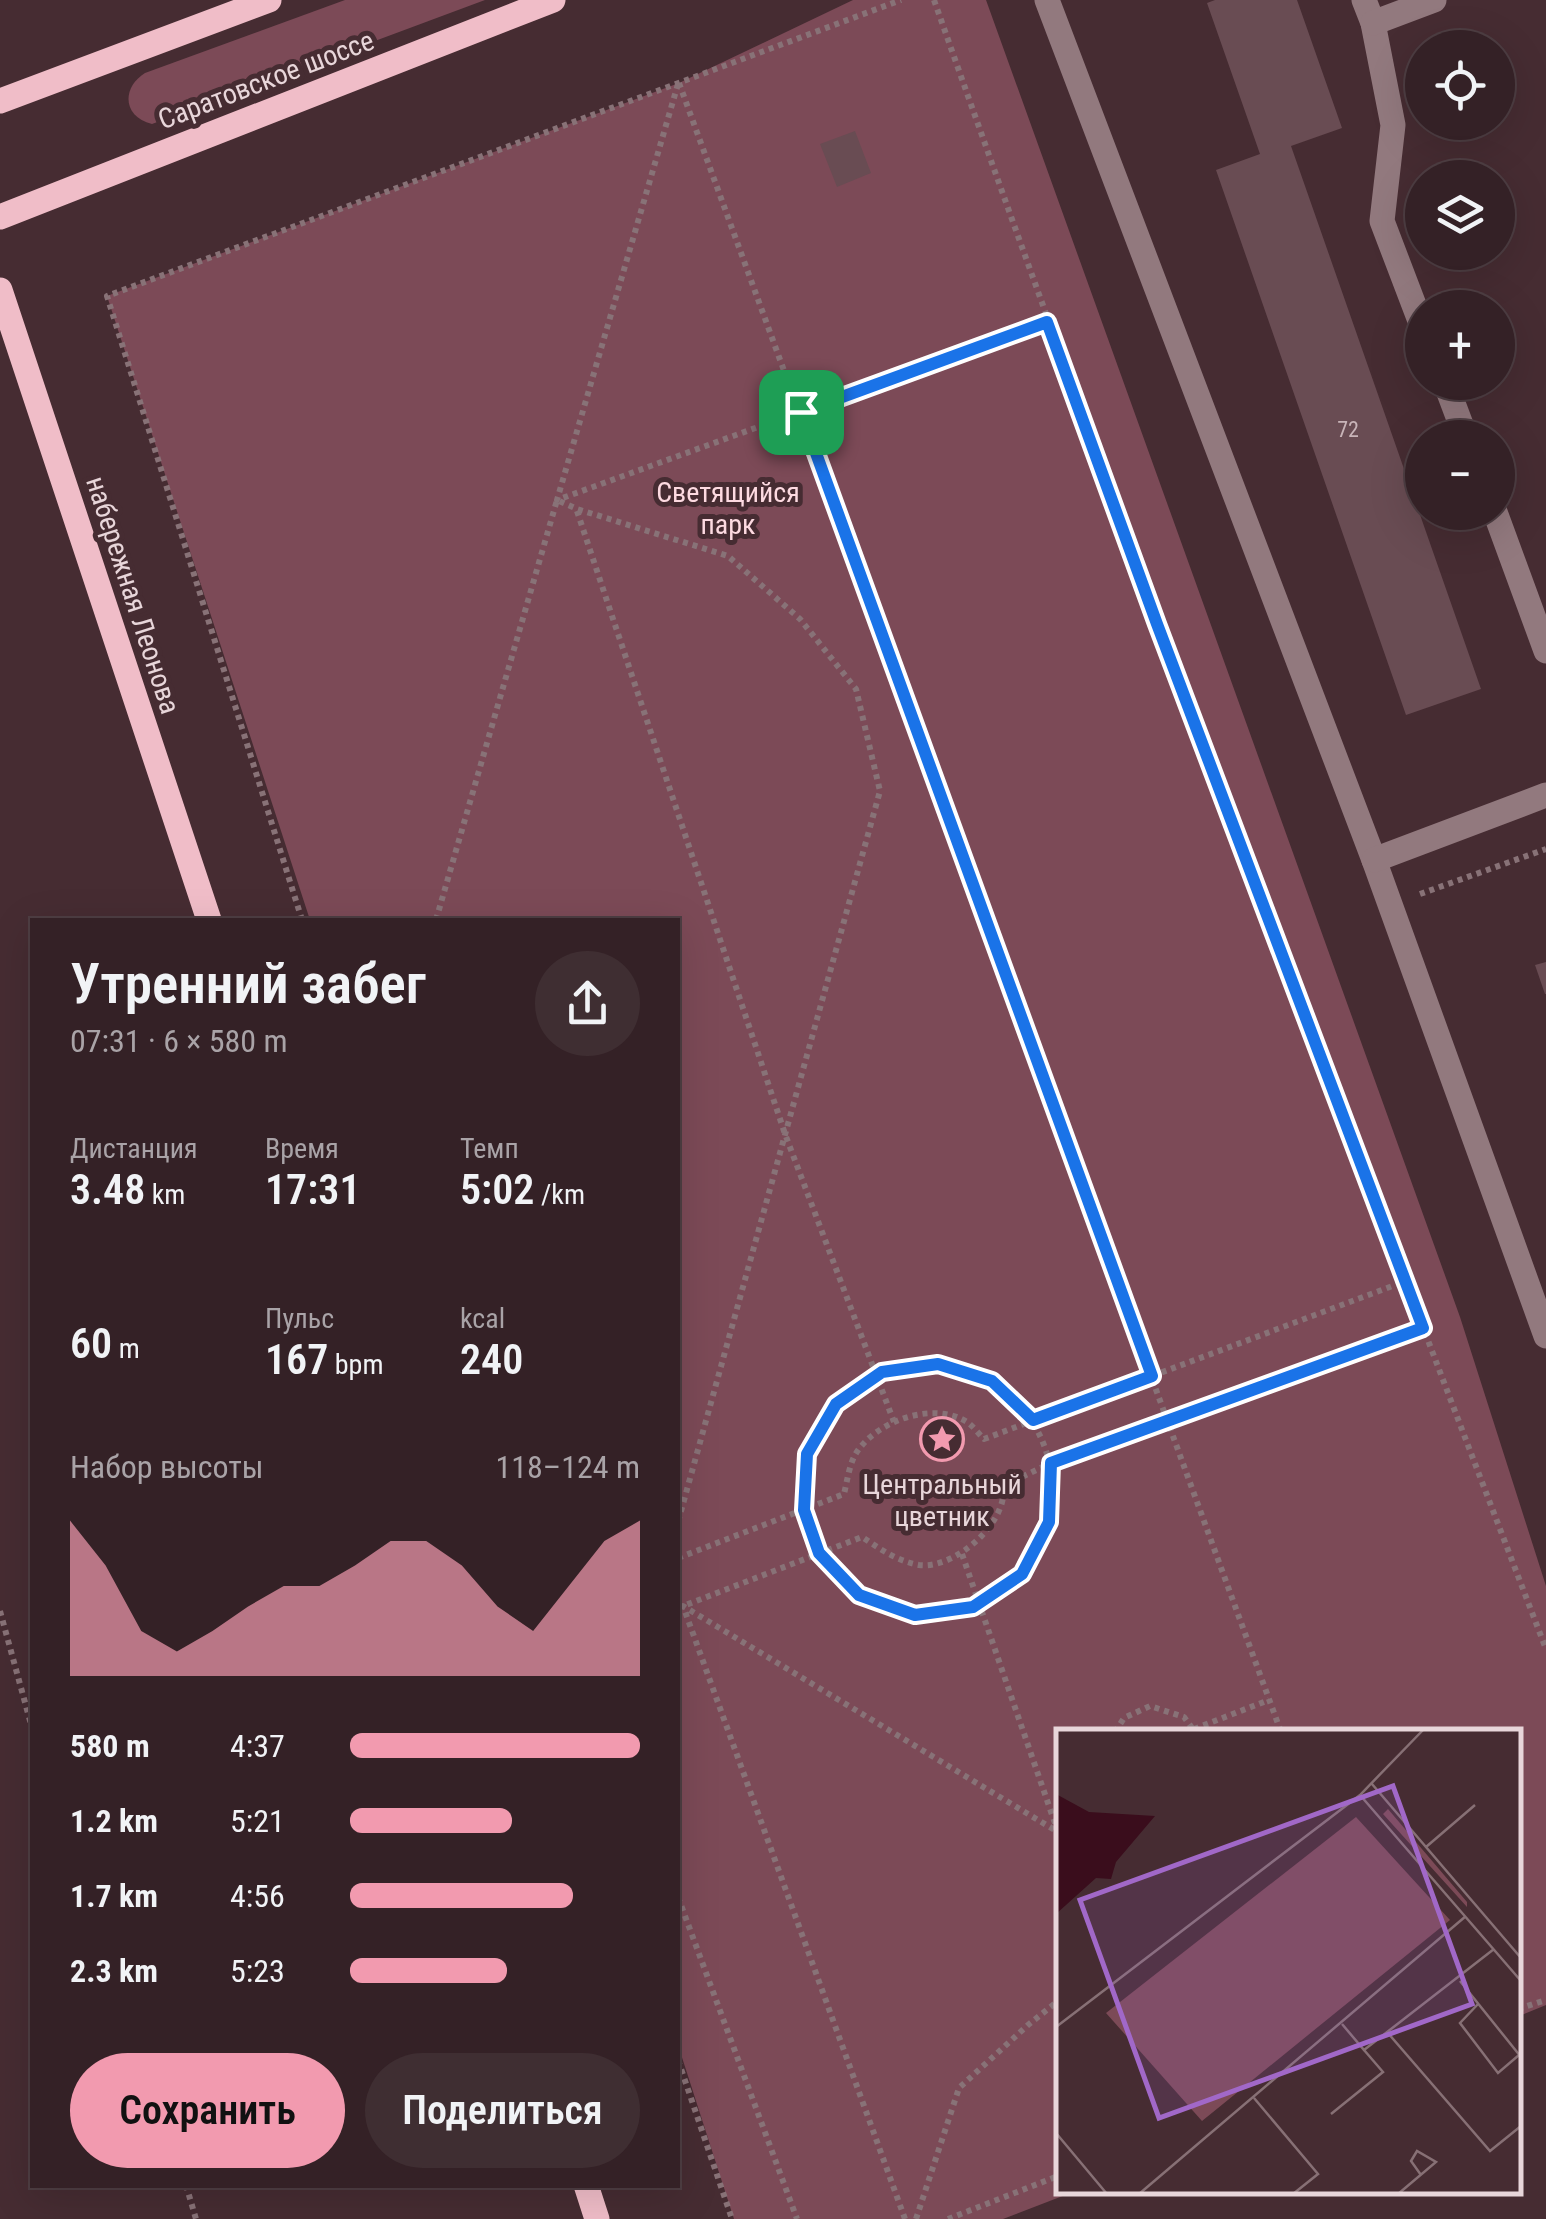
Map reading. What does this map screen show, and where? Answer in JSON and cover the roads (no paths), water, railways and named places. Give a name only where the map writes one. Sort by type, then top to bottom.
[{"type":"main road","points":[[0,101],[269,0]]},
{"type":"main road","name":"Саратовское шоссе","points":[[0,217],[553,0]]},
{"type":"main road","name":"набережная Леонова","points":[[0,290],[208,918]]},
{"type":"main road","points":[[587,2188],[597,2219]]},
{"type":"street","points":[[1047,0],[1374,860],[1546,1336]]},
{"type":"street","points":[[1408,290],[1382,221],[1393,125],[1369,11],[1434,0]]},
{"type":"street","points":[[1504,530],[1536,590],[1546,652]]},
{"type":"street","points":[[1374,860],[1546,795]]},
{"type":"place","name":"Центральный цветник","points":[[942,1439]]},
{"type":"park label","name":"Светящийся парк","points":[[728,508]]}]
